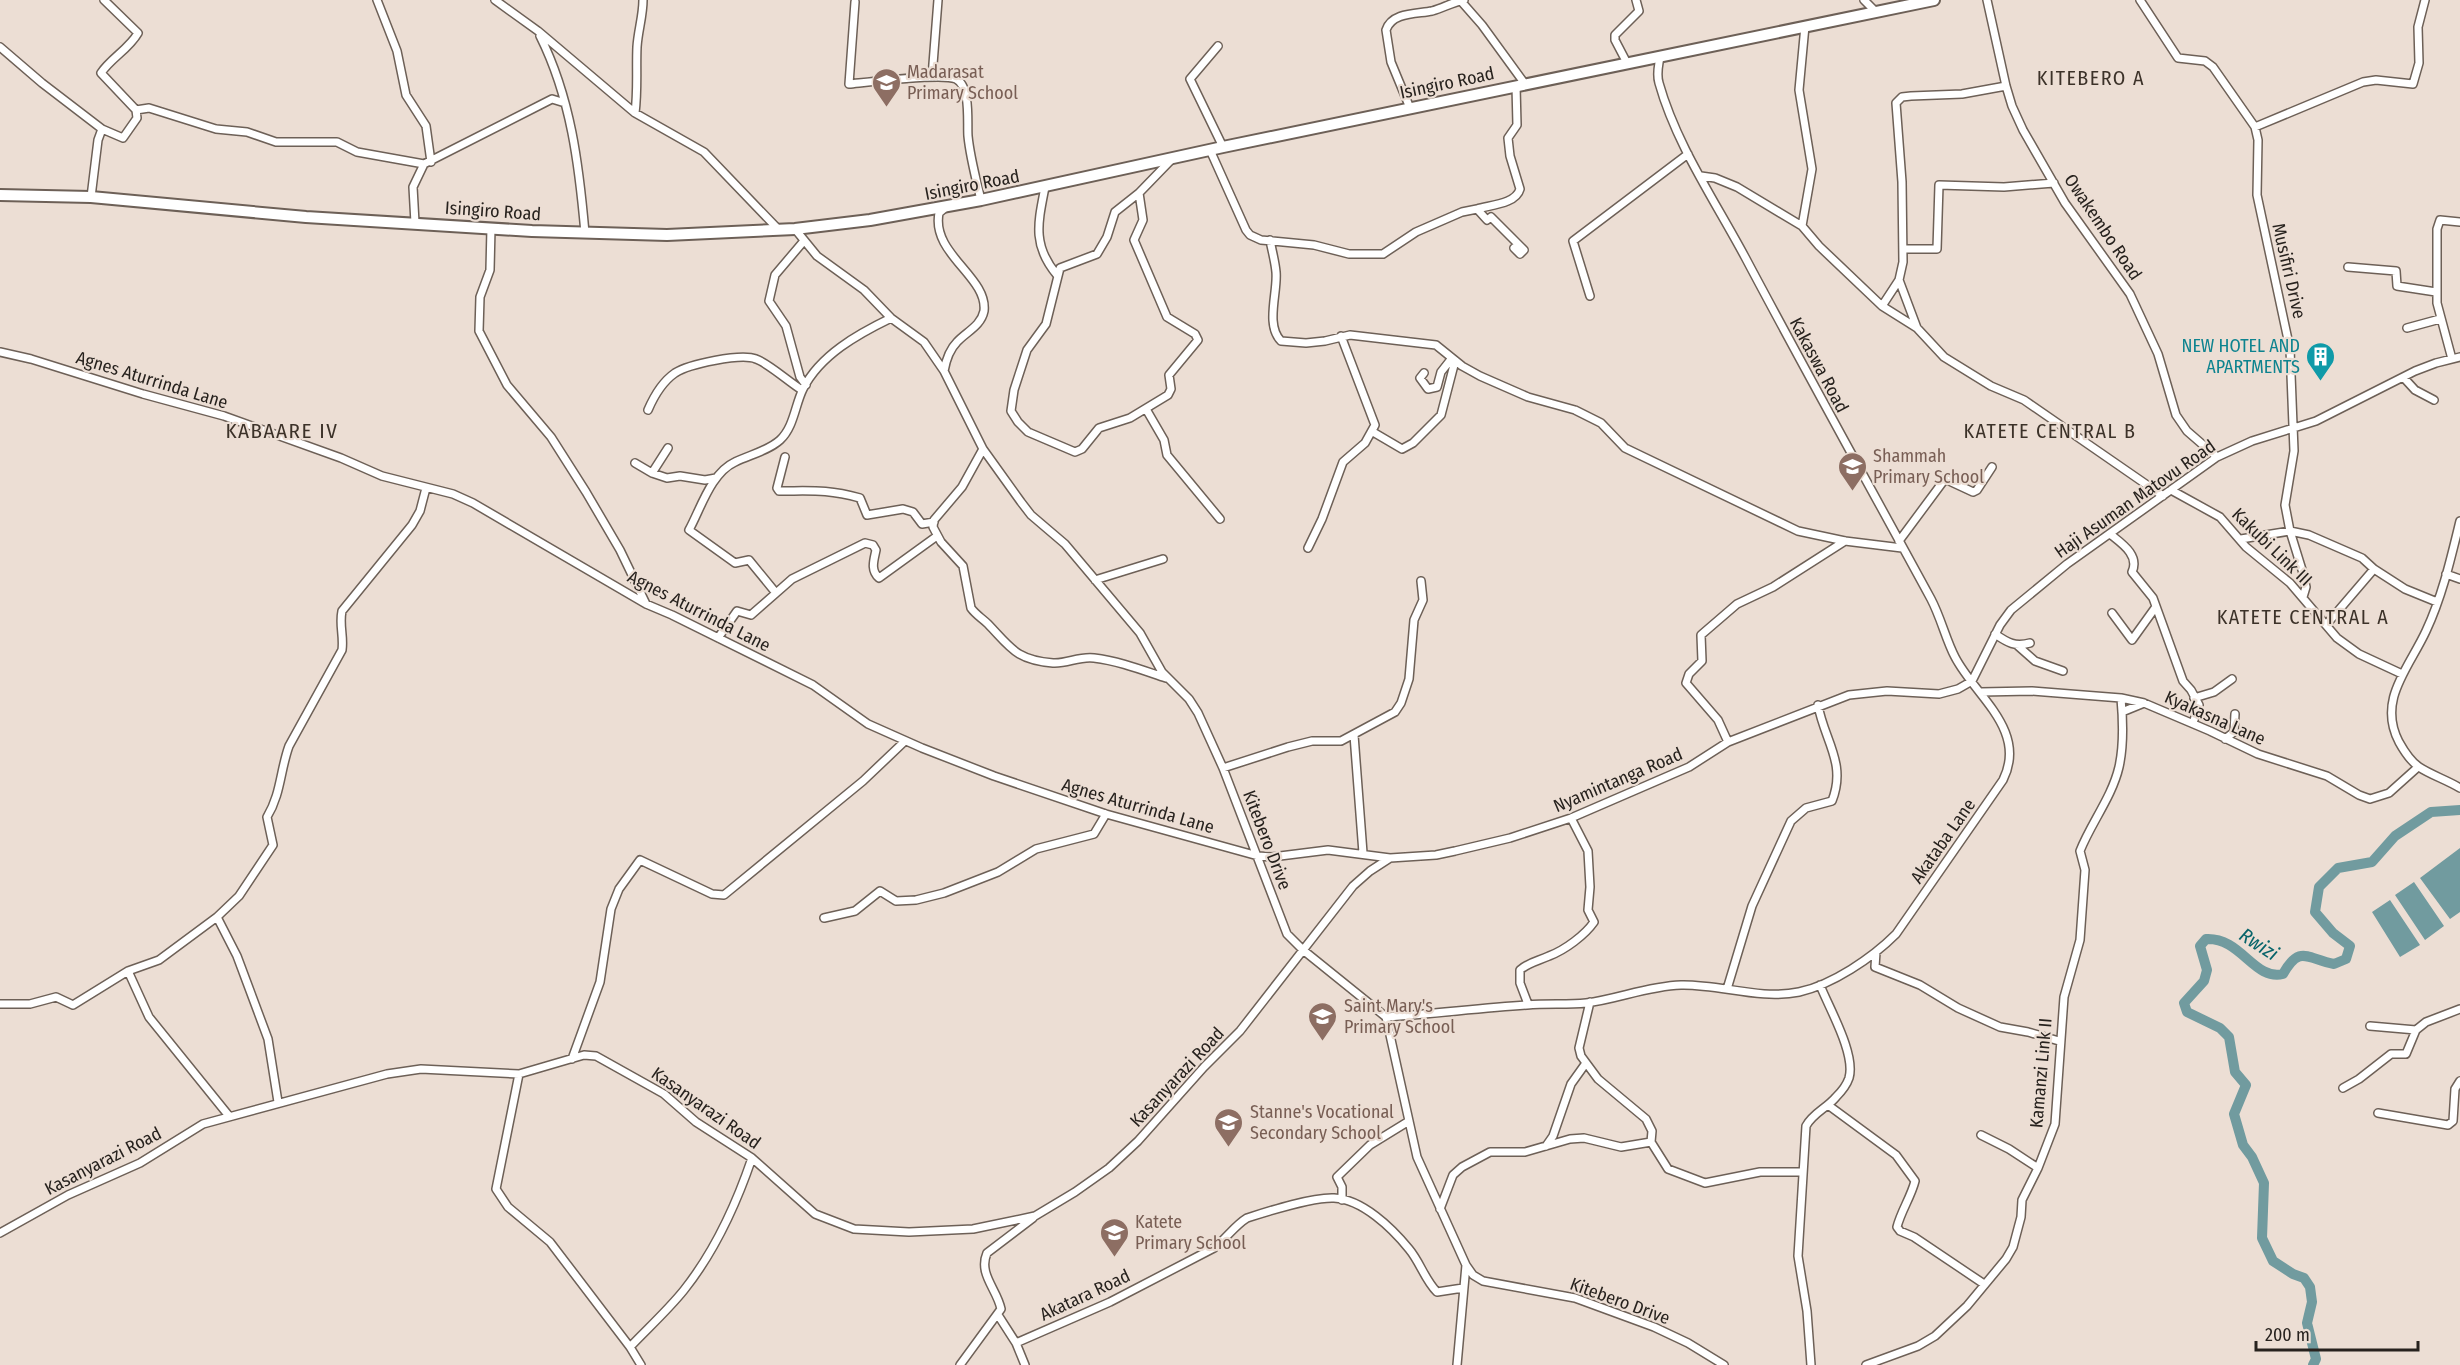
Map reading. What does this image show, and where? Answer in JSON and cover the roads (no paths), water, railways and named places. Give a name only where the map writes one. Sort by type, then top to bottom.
[{"type":"main road","name":"Isingiro Road","points":[[0,195],[91,196],[306,217],[585,233],[667,235],[795,229],[870,220],[981,200],[1223,147],[1934,0]]},
{"type":"street","points":[[0,47],[102,129],[123,138],[137,118],[136,110],[102,73],[109,62],[134,40],[138,33],[104,0]]},
{"type":"street","points":[[377,0],[397,51],[406,95],[426,126],[428,163]]},
{"type":"street","points":[[495,0],[538,31],[634,113],[704,152],[778,230]]},
{"type":"street","points":[[634,113],[638,78],[638,40],[643,15],[643,0]]},
{"type":"street","points":[[932,77],[938,0]]},
{"type":"street","points":[[1210,150],[1246,230],[1255,238],[1314,245],[1349,254],[1383,254],[1416,232],[1462,212],[1514,199],[1519,193],[1508,138],[1517,125],[1520,85],[1482,25],[1462,0],[1431,11],[1398,18],[1388,25],[1386,30],[1391,62],[1410,108]]},
{"type":"street","points":[[1627,63],[1615,40],[1615,35],[1639,12],[1636,0]]},
{"type":"street","points":[[1864,0],[1876,12]]},
{"type":"street","name":"Owakembo Road","points":[[1988,0],[2006,86],[2023,130],[2065,203],[2130,294],[2158,354],[2176,415],[2187,431],[2217,457]]},
{"type":"street","name":"Musifiri Drive","points":[[2140,0],[2178,58],[2209,63],[2255,128],[2259,153],[2257,195],[2290,349],[2294,451],[2285,505],[2306,587],[2303,597]]},
{"type":"street","points":[[2255,128],[2363,82],[2376,80],[2413,84],[2419,63],[2418,27],[2425,0]]},
{"type":"street","points":[[855,2],[849,84],[932,77],[956,79],[962,84],[968,110],[968,137],[981,200]]},
{"type":"street","points":[[1802,226],[1812,169],[1799,90],[1805,26]]},
{"type":"street","points":[[538,31],[553,62],[576,150],[585,233]]},
{"type":"street","points":[[1218,46],[1190,79],[1223,147]]},
{"type":"street","name":"Kakaswa Road","points":[[1660,56],[1658,80],[1688,154],[1807,371],[1842,440],[1932,601],[1947,633],[1954,656],[1972,681]]},
{"type":"street","points":[[1882,306],[1899,280],[1903,249],[1898,101],[1911,96],[1962,94],[2006,86]]},
{"type":"street","points":[[414,223],[413,187],[428,163],[552,99],[565,103]]},
{"type":"street","points":[[136,110],[149,108],[216,129],[247,132],[276,142],[337,142],[357,152],[428,163]]},
{"type":"street","points":[[91,196],[98,140],[102,129]]},
{"type":"street","points":[[1590,296],[1573,241],[1688,154]]},
{"type":"street","points":[[1139,193],[1143,220],[1135,235],[1135,246],[1167,317],[1195,334],[1198,340],[1169,375],[1171,389],[1168,395],[1146,409],[1099,429],[1082,449],[1075,452],[1028,432],[1018,423],[1011,411],[1014,390],[1027,350],[1046,324],[1057,275],[1063,266],[1097,254],[1107,237],[1115,212],[1139,193],[1171,160]]},
{"type":"street","points":[[1701,176],[1715,178],[1737,187],[1802,226],[1819,246],[1882,306],[1917,328],[1944,357],[1960,369],[2024,400],[2163,496]]},
{"type":"street","points":[[1903,249],[1937,249],[1939,184],[2004,187],[2054,183]]},
{"type":"street","points":[[1045,187],[1038,224],[1040,246],[1057,275]]},
{"type":"street","points":[[944,371],[952,348],[980,321],[984,311],[979,292],[938,233],[939,213],[946,207]]},
{"type":"street","points":[[1476,209],[1487,220],[1491,216],[1524,250],[1520,254],[1514,248]]},
{"type":"street","points":[[2456,358],[2440,319],[2436,292],[2438,223],[2440,220],[2460,222]]},
{"type":"street","points":[[491,228],[490,270],[480,297],[479,331],[507,384],[551,437],[586,492],[620,550],[646,604]]},
{"type":"street","name":"Kitebero Drive","points":[[795,229],[803,242],[825,263],[874,299],[891,318],[924,342],[944,371],[983,450],[1031,515],[1058,537],[1095,580],[1140,633],[1168,678],[1189,699],[1198,713],[1223,768],[1287,934],[1303,950],[1386,1017],[1417,1157],[1466,1265],[1473,1275],[1483,1281],[1575,1298],[1654,1327],[1688,1343],[1724,1365]]},
{"type":"street","points":[[1270,240],[1276,270],[1274,311],[1278,337],[1286,342],[1306,343],[1357,335],[1436,345],[1454,360],[1510,390],[1580,412],[1606,427],[1625,448],[1798,531],[1845,542],[1900,545],[1946,478],[1973,492],[1992,467]]},
{"type":"street","points":[[803,242],[776,275],[769,301],[786,326],[804,388]]},
{"type":"street","points":[[2348,267],[2396,271],[2397,286],[2436,292]]},
{"type":"street","points":[[1899,280],[1917,328]]},
{"type":"street","points":[[776,593],[749,560],[745,559],[735,563],[691,533],[690,530],[716,478],[732,463],[781,439],[795,415],[804,388],[819,366],[840,347],[891,318]]},
{"type":"street","points":[[2407,328],[2440,319]]},
{"type":"street","points":[[1308,548],[1322,519],[1343,462],[1365,443],[1373,432],[1374,422],[1341,336]]},
{"type":"street","name":"Agnes Aturrinda Lane","points":[[0,352],[224,416],[333,455],[382,476],[473,503],[646,604],[813,685],[868,724],[994,776],[1106,814],[1258,856],[1272,857],[1328,850],[1390,858]]},
{"type":"street","points":[[648,410],[664,383],[676,373],[686,368],[745,356],[757,359],[804,388]]},
{"type":"street","name":"Haji Asuman Matovu Road","points":[[1972,681],[1995,634],[2011,610],[2067,564],[2217,457],[2252,441],[2316,421],[2436,363],[2456,358]]},
{"type":"street","points":[[1424,373],[1420,378],[1428,389],[1437,387],[1441,372],[1454,360]]},
{"type":"street","points":[[1373,432],[1402,449],[1413,443],[1441,415],[1454,360]]},
{"type":"street","points":[[2404,378],[2415,390],[2434,400]]},
{"type":"street","points":[[1146,409],[1164,440],[1170,458],[1220,519]]},
{"type":"street","points":[[652,473],[668,448]]},
{"type":"street","points":[[983,450],[962,487],[934,522],[937,536],[963,566],[971,608],[975,614],[987,622],[1000,640],[1024,658],[1054,663],[1075,658],[1102,659],[1168,678]]},
{"type":"street","points":[[785,457],[777,488],[779,492],[823,489],[837,491],[860,498],[867,515],[903,509],[913,512],[922,524],[934,522]]},
{"type":"street","points":[[635,463],[652,473],[667,478],[680,476],[705,480],[716,478]]},
{"type":"street","points":[[0,1004],[30,1004],[56,997],[73,1005],[128,971],[159,960],[217,917],[239,896],[273,845],[267,817],[277,801],[283,763],[289,746],[342,650],[343,639],[340,623],[342,611],[412,525],[420,511],[426,488]]},
{"type":"street","name":"Kakubi Link III","points":[[2171,490],[2220,517],[2246,547],[2277,571],[2303,597],[2337,638],[2359,654],[2402,674]]},
{"type":"street","points":[[2460,521],[2446,574],[2426,631],[2402,674],[2391,701],[2395,735],[2402,747],[2418,766],[2460,788]]},
{"type":"street","points":[[2241,539],[2290,531],[2316,537],[2337,549],[2362,558],[2374,570],[2405,589],[2437,602]]},
{"type":"street","points":[[2110,534],[2131,553],[2135,567],[2133,572],[2153,598],[2183,681],[2199,705],[2193,723]]},
{"type":"street","points":[[718,638],[737,611],[752,615],[792,579],[828,560],[865,543],[873,545],[876,550],[873,567],[879,578],[937,536]]},
{"type":"street","points":[[1728,741],[1718,720],[1686,683],[1689,674],[1702,662],[1701,635],[1737,604],[1773,587],[1845,542]]},
{"type":"street","points":[[1095,580],[1163,560]]},
{"type":"street","points":[[2326,625],[2374,570]]},
{"type":"street","points":[[2446,574],[2460,579]]},
{"type":"street","points":[[1223,768],[1312,741],[1341,741],[1395,712],[1401,703],[1409,680],[1415,613],[1423,600],[1421,581]]},
{"type":"street","points":[[2112,613],[2132,640],[2155,608]]},
{"type":"street","points":[[1995,634],[2010,644],[2018,646],[2035,661],[2063,671]]},
{"type":"street","points":[[2018,646],[2030,642]]},
{"type":"street","points":[[2194,698],[2214,692],[2232,679]]},
{"type":"street","name":"Nyamintanga Road","points":[[1303,950],[1353,886],[1390,858],[1455,851],[1510,838],[1571,818],[1689,767],[1728,741],[1849,695],[1887,692],[1939,693],[1958,689],[1972,681]]},
{"type":"street","name":"Akataba Lane","points":[[1386,1017],[1528,1004],[1565,1005],[1681,985],[1779,994],[1797,992],[1820,985],[1876,952],[1896,934],[2009,769],[2010,753],[1996,713],[1972,681]]},
{"type":"street","name":"Kyakasna Lane","points":[[1981,692],[2032,691],[2121,698],[2144,703],[2258,754],[2327,776],[2359,795],[2370,798],[2389,793],[2418,766]]},
{"type":"street","name":"Kamanzi Link II","points":[[1866,1365],[1918,1346],[1935,1336],[1961,1312],[2013,1247],[2021,1216],[2022,1200],[2038,1168],[2055,1124],[2059,1041],[2064,997],[2080,940],[2085,870],[2080,851],[2119,768],[2121,698]]},
{"type":"street","points":[[2122,712],[2144,703]]},
{"type":"street","points":[[1727,989],[1752,906],[1791,820],[1806,808],[1832,801],[1834,795],[1836,763],[1832,745],[1820,720],[1818,705]]},
{"type":"street","points":[[2225,739],[2234,732],[2235,714]]},
{"type":"street","points":[[1354,735],[1363,853]]},
{"type":"street","points":[[572,1059],[600,982],[611,909],[619,889],[640,860],[712,894],[724,895],[863,781],[905,741]]},
{"type":"street","points":[[824,918],[855,911],[880,891],[896,901],[916,900],[944,893],[998,872],[1036,849],[1094,834],[1106,814]]},
{"type":"street","points":[[1528,1004],[1520,983],[1520,970],[1527,964],[1551,956],[1594,921],[1588,910],[1590,887],[1588,851],[1571,818]]},
{"type":"street","points":[[217,917],[237,956],[268,1039],[278,1102]]},
{"type":"street","name":"Kasanyarazi Road","points":[[0,1233],[68,1195],[140,1163],[203,1124],[387,1074],[415,1070],[519,1074],[584,1055],[596,1056],[664,1094],[696,1122],[753,1158],[814,1214],[854,1228],[909,1232],[973,1229],[1035,1216],[1109,1168],[1138,1141],[1204,1067],[1240,1031],[1303,950]]},
{"type":"street","points":[[1876,952],[1875,967],[1920,985],[1966,1012],[2000,1027],[2059,1041]]},
{"type":"street","points":[[128,971],[149,1017],[230,1116]]},
{"type":"street","points":[[1811,1365],[1807,1311],[1798,1256],[1806,1126],[1810,1119],[1836,1098],[1849,1078],[1850,1063],[1820,985]]},
{"type":"street","points":[[1590,1002],[1579,1048],[1586,1063],[1617,1096],[1646,1119],[1652,1131],[1651,1142],[1668,1169],[1705,1183],[1760,1172],[1802,1172]]},
{"type":"street","points":[[2343,1088],[2359,1079],[2391,1054],[2406,1054],[2416,1030],[2439,1016],[2460,1009]]},
{"type":"street","points":[[2370,1026],[2416,1030]]},
{"type":"street","points":[[1544,1148],[1554,1136],[1570,1084],[1586,1063]]},
{"type":"street","points":[[519,1074],[496,1189],[508,1207],[550,1242],[630,1347],[641,1365]]},
{"type":"street","points":[[2378,1113],[2448,1125],[2453,1121],[2455,1089],[2460,1081]]},
{"type":"street","points":[[1828,1105],[1896,1155],[1915,1181],[1898,1222],[1897,1227],[1900,1231],[1914,1237],[1984,1284]]},
{"type":"street","points":[[1342,1200],[1342,1187],[1337,1177],[1370,1145],[1409,1120]]},
{"type":"street","points":[[1981,1135],[2038,1168]]},
{"type":"street","points":[[1440,1209],[1453,1175],[1478,1157],[1490,1152],[1525,1152],[1570,1139],[1584,1138],[1621,1147],[1651,1142]]},
{"type":"street","points":[[630,1347],[684,1290],[704,1262],[739,1196],[753,1158]]},
{"type":"street","name":"Akatara Road","points":[[1016,1343],[1110,1302],[1214,1248],[1236,1225],[1247,1218],[1312,1201],[1334,1198],[1365,1208],[1410,1249],[1437,1292],[1463,1288]]},
{"type":"street","points":[[960,1365],[998,1316],[1000,1305],[985,1274],[983,1262],[987,1253],[1035,1216]]},
{"type":"street","points":[[1457,1365],[1466,1265]]},
{"type":"street","points":[[998,1316],[1016,1343],[1025,1365]]},
{"type":"water","points":[[2460,848],[2460,912],[2450,919],[2420,878]]},
{"type":"water","points":[[2414,882],[2444,926],[2425,940],[2395,895]]},
{"type":"water","points":[[2390,900],[2420,945],[2400,957],[2372,912]]},
{"type":"waterway","name":"Rwizi","points":[[2313,1365],[2316,1359],[2307,1323],[2312,1302],[2310,1287],[2304,1278],[2273,1261],[2262,1238],[2264,1183],[2252,1157],[2243,1145],[2234,1114],[2246,1085],[2235,1072],[2229,1037],[2220,1028],[2187,1012],[2184,1003],[2204,981],[2207,970],[2200,946],[2206,939],[2218,940],[2229,945],[2264,971],[2273,974],[2283,974],[2299,956],[2334,964],[2346,959],[2350,946],[2333,933],[2315,912],[2319,887],[2338,868],[2372,862],[2395,836],[2431,812],[2460,810]]},
{"type":"place","name":"Madarasat Primary School","points":[[886,108]]},
{"type":"place","name":"NEW HOTEL AND APARTMENTS","points":[[2321,382]]},
{"type":"place","name":"Shammah Primary School","points":[[1852,492]]},
{"type":"place","name":"Saint Mary's Primary School","points":[[1323,1042]]},
{"type":"place","name":"Stanne's Vocational Secondary School","points":[[1229,1148]]},
{"type":"place","name":"Katete Primary School","points":[[1114,1258]]},
{"type":"district","name":"KITEBERO A","points":[[2091,78]]},
{"type":"district","name":"KABAARE IV","points":[[282,431]]},
{"type":"district","name":"KATETE CENTRAL B","points":[[2050,431]]},
{"type":"district","name":"KATETE CENTRAL A","points":[[2303,617]]}]
